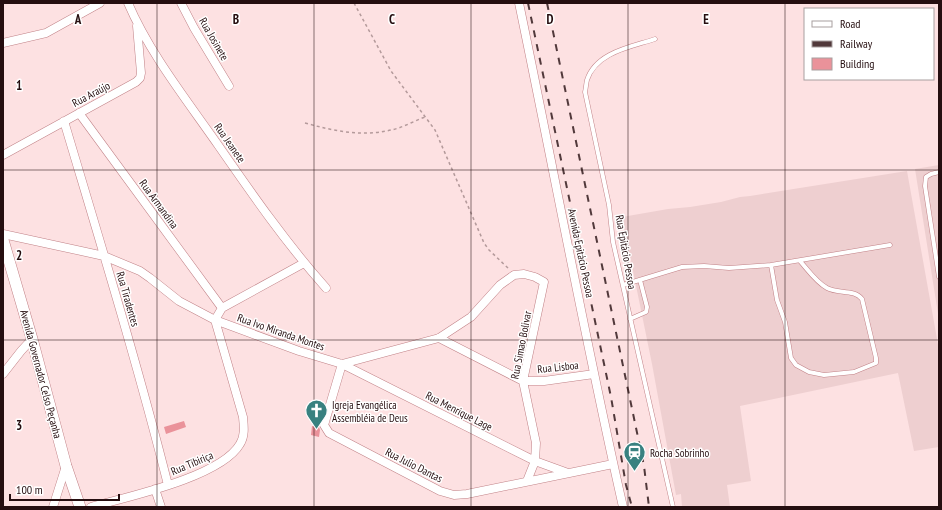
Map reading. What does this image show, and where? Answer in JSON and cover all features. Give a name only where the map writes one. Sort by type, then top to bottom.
[{"type":"main road","name":"Avenida Governador Celso Peçanha","points":[[3,240],[32,339],[66,466],[80,507]]},
{"type":"street","points":[[3,43],[46,32],[100,3]]},
{"type":"street","name":"Rua Jeanete","points":[[128,3],[137,23],[187,101],[252,195],[304,263],[326,288]]},
{"type":"street","name":"Rua Josinete","points":[[181,3],[229,86]]},
{"type":"street","name":"Avenida Epitácio Pessoa","points":[[519,3],[594,374],[623,507]]},
{"type":"street","name":"Rua Araújo","points":[[3,155],[136,82],[140,78],[141,73],[137,23]]},
{"type":"street","name":"Rua Armandina","points":[[79,113],[222,308]]},
{"type":"street","name":"Rua Tiradentes","points":[[64,121],[104,256],[168,485]]},
{"type":"street","name":"Rua Ivo Miranda Montes","points":[[3,234],[104,256],[140,271],[179,301],[215,320],[299,352],[342,364]]},
{"type":"street","points":[[215,320],[222,308],[304,263]]},
{"type":"street","name":"Rua Simao Bolivar","points":[[514,275],[524,274],[535,277],[544,282],[523,381],[536,444],[535,461],[527,481]]},
{"type":"street","points":[[342,364],[439,338],[471,317],[500,285],[514,275]]},
{"type":"street","name":"Rua Tibiriça","points":[[91,507],[168,485],[209,470],[223,462],[235,452],[241,444],[244,429],[243,417],[215,320]]},
{"type":"street","name":"Rua Lisboa","points":[[439,338],[523,381],[544,381],[594,374]]},
{"type":"street","points":[[3,374],[20,351],[32,339]]},
{"type":"street","name":"Rua Menrique Lage","points":[[342,364],[535,461],[568,474]]},
{"type":"street","name":"Rua Julio Dantas","points":[[342,364],[324,425],[329,433],[440,491],[454,494],[468,494],[613,464]]},
{"type":"street","points":[[53,507],[66,466]]},
{"type":"street","points":[[155,489],[161,507]]},
{"type":"lane","name":"Rua Epitácio Pessoa","points":[[655,39],[612,53],[595,65],[587,80],[585,92],[609,205],[613,242],[673,507]]},
{"type":"lane","points":[[939,172],[926,177],[925,186],[939,277]]},
{"type":"lane","points":[[623,285],[682,267],[693,266],[729,268],[771,265],[890,245]]},
{"type":"lane","points":[[771,265],[777,300],[785,322],[790,358],[796,365],[809,372],[824,375],[854,372],[876,363],[862,299],[855,294],[832,291],[821,285],[800,261]]},
{"type":"lane","points":[[630,319],[646,312],[647,308],[640,280]]},
{"type":"path","points":[[354,3],[390,71],[435,130],[484,243],[514,275]]},
{"type":"path","points":[[305,123],[346,133],[369,134],[392,130],[425,117]]},
{"type":"shaded area","points":[[939,165],[939,320],[915,169]]},
{"type":"shaded area","points":[[907,171],[939,350],[939,447],[914,451],[898,373],[740,406],[751,481],[727,485],[730,507],[682,507],[681,494],[676,495],[652,364],[622,217]]},
{"type":"building","points":[[184,421],[186,427],[166,434],[164,427]]},
{"type":"building","name":"Igreja Evangélica Assembléia de Deus","points":[[312,426],[319,427],[319,437],[311,435]]},
{"type":"railway","points":[[528,3],[611,397],[626,485],[632,507]]},
{"type":"railway","points":[[547,3],[644,466],[649,507]]},
{"type":"place","name":"Igreja Evangélica Assembléia de Deus","points":[[316,430]]},
{"type":"place","name":"Rocha Sobrinho","points":[[635,472]]}]
